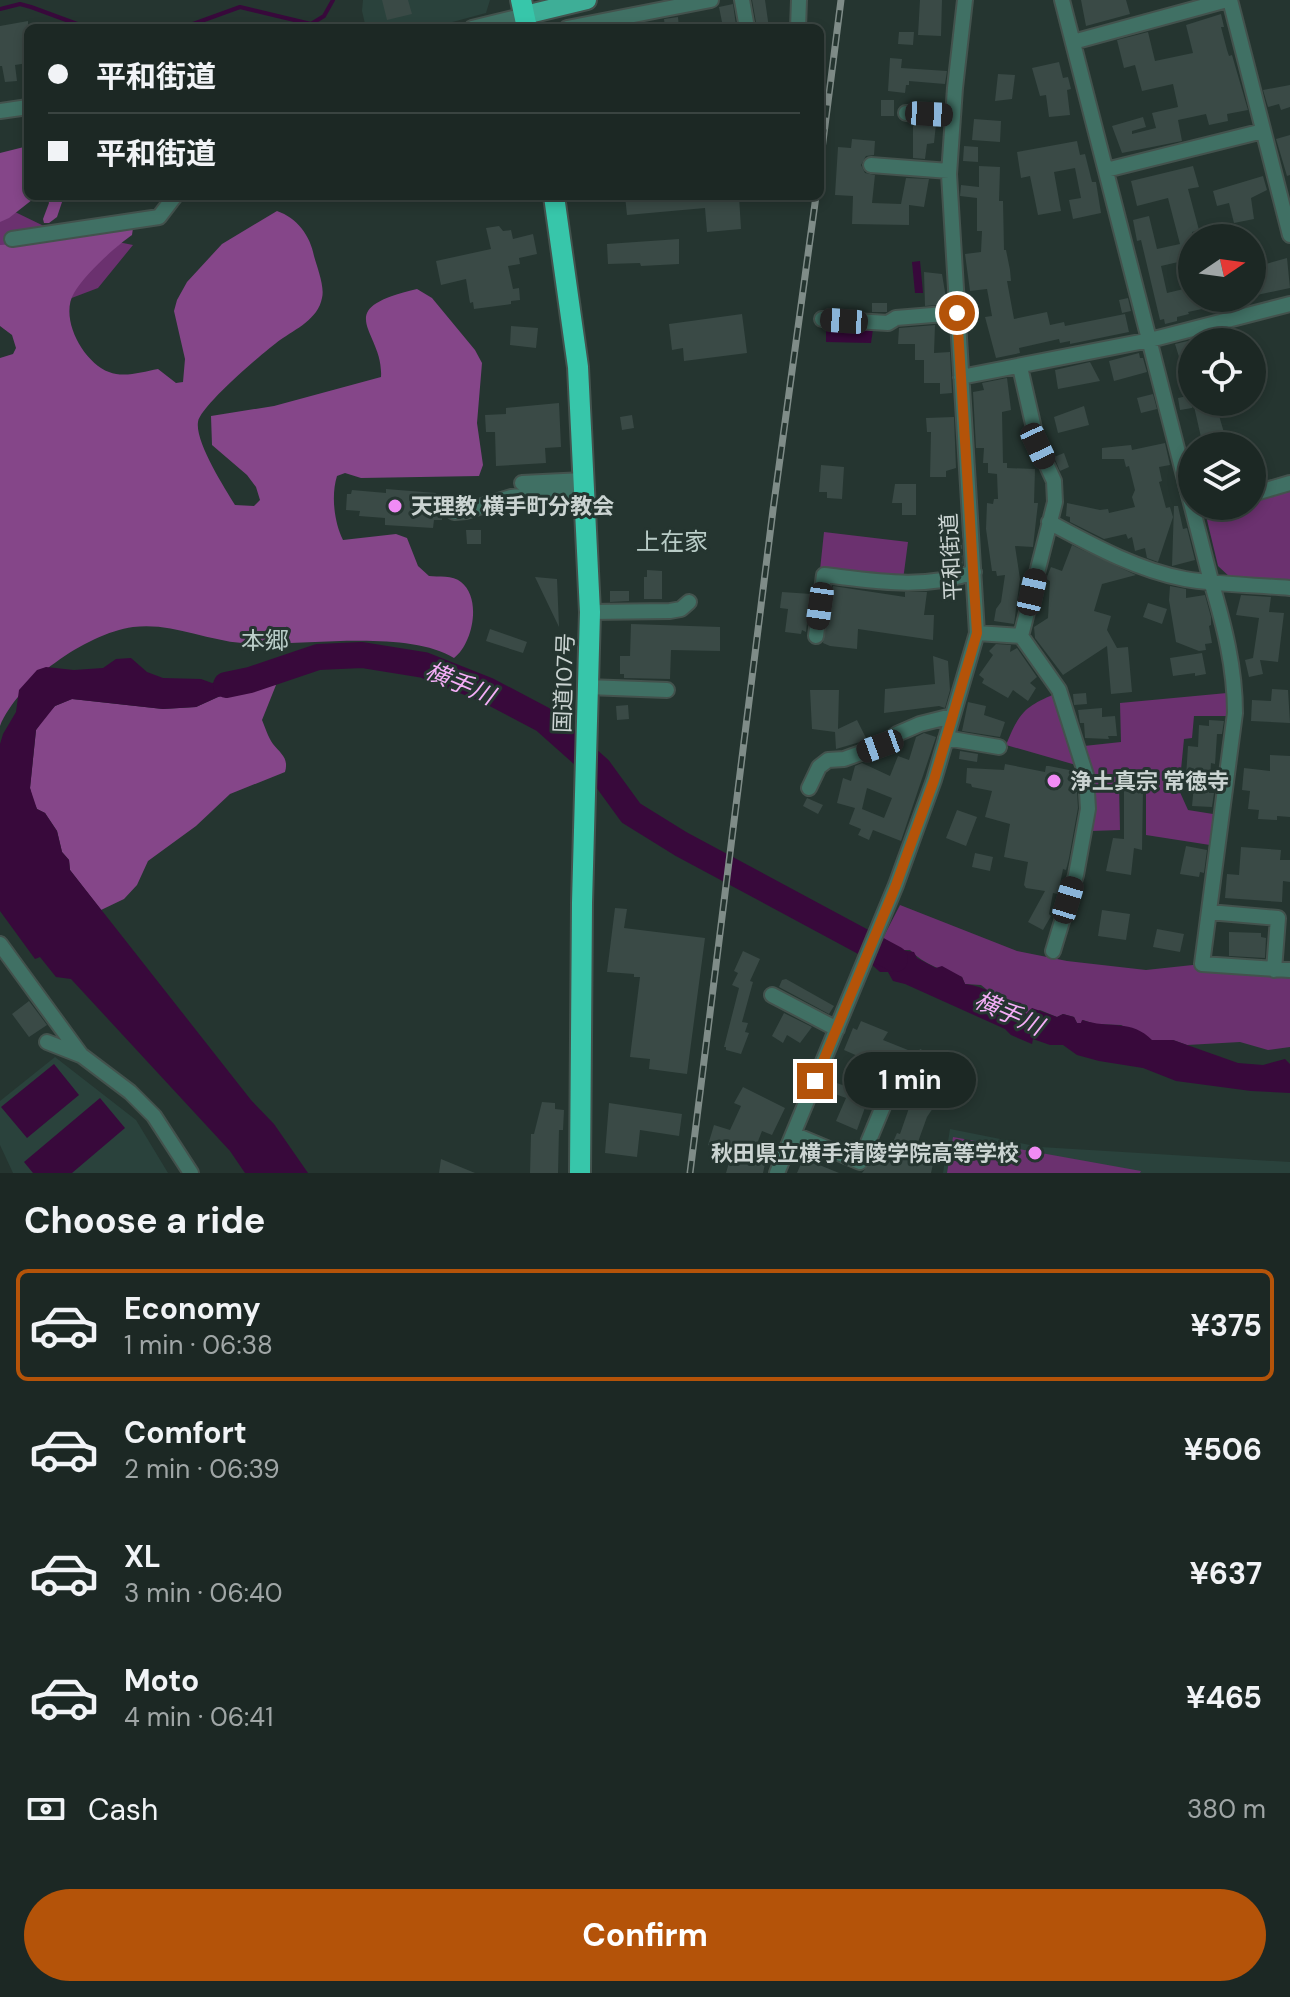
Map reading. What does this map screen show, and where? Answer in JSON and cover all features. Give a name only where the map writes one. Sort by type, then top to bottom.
[{"type":"highway","name":"国道107号","points":[[555,200],[578,367],[590,612],[582,903],[580,1173]]},
{"type":"main road","points":[[524,14],[587,0]]},
{"type":"street","points":[[588,24],[711,0]]},
{"type":"street","points":[[742,0],[746,24]]},
{"type":"street","points":[[798,24],[799,0]]},
{"type":"street","name":"平和街道","points":[[777,1173],[892,895],[934,780],[977,633],[949,171],[965,0]]},
{"type":"street","points":[[1062,0],[1150,340],[1178,434]]},
{"type":"street","points":[[1073,42],[1229,0],[1290,235]]},
{"type":"street","points":[[487,24],[524,14]]},
{"type":"street","points":[[0,111],[24,108]]},
{"type":"street","points":[[906,113],[953,115]]},
{"type":"street","points":[[1106,170],[1263,131]]},
{"type":"street","points":[[871,165],[949,171]]},
{"type":"street","points":[[12,239],[159,217],[172,200]]},
{"type":"street","points":[[961,377],[1150,340],[1290,304]]},
{"type":"street","points":[[822,319],[888,323],[896,318],[957,313]]},
{"type":"street","points":[[1020,367],[1038,446],[1054,481],[1055,502],[1021,636],[1059,690],[1086,775],[1088,809],[1076,875],[1053,951]]},
{"type":"street","points":[[522,483],[584,485]]},
{"type":"street","points":[[1266,490],[1290,483]]},
{"type":"street","points":[[454,512],[511,497],[584,485]]},
{"type":"street","points":[[1202,520],[1211,581],[1227,635],[1235,686],[1235,713],[1202,964],[1290,970]]},
{"type":"street","points":[[1049,522],[1092,546],[1152,570],[1186,579],[1290,588]]},
{"type":"street","points":[[816,636],[824,575],[903,584],[947,580],[974,572]]},
{"type":"street","points":[[590,612],[670,611],[681,609],[689,602]]},
{"type":"street","points":[[977,633],[1021,636]]},
{"type":"street","points":[[587,687],[667,690]]},
{"type":"street","points":[[809,788],[819,767],[828,760],[844,759],[880,746],[920,724],[952,716]]},
{"type":"street","points":[[946,738],[999,747]]},
{"type":"street","points":[[1209,912],[1278,918],[1274,970]]},
{"type":"street","points":[[0,944],[81,1055]]},
{"type":"street","points":[[772,995],[837,1029]]},
{"type":"street","points":[[47,1042],[81,1055],[130,1092],[154,1116],[191,1173]]},
{"type":"street","points":[[793,1134],[860,1162],[901,1063]]},
{"type":"shaded area","points":[[363,0],[490,0],[486,13],[445,24],[365,24]]},
{"type":"shaded area","points":[[24,147],[24,200],[32,200],[0,222],[0,153]]},
{"type":"shaded area","points":[[48,200],[63,200],[57,217],[44,223],[43,219]]},
{"type":"shaded area","points":[[13,211],[48,228],[133,245],[98,288],[69,299],[0,306],[0,214]]},
{"type":"shaded area","points":[[277,211],[302,228],[309,241],[322,283],[320,305],[311,318],[248,367],[201,414],[198,431],[205,452],[235,505],[254,506],[260,500],[256,487],[247,475],[212,445],[211,416],[274,406],[381,377],[380,361],[366,323],[367,314],[374,305],[390,297],[417,289],[432,298],[482,363],[477,423],[483,465],[479,476],[361,478],[345,473],[337,476],[334,508],[343,540],[396,534],[407,538],[418,566],[429,576],[450,577],[468,589],[473,609],[466,642],[454,658],[433,649],[381,641],[242,643],[161,627],[133,627],[94,639],[55,663],[22,693],[0,726],[0,358],[13,354],[16,348],[12,335],[0,326],[0,245],[48,242],[133,228],[132,235],[101,261],[74,293],[69,314],[72,326],[83,349],[99,367],[115,374],[158,369],[176,383],[183,382],[185,359],[174,311],[187,282],[222,244]]},
{"type":"shaded area","points":[[1290,489],[1290,584],[1231,578],[1218,566],[1207,520],[1266,520],[1266,495]]},
{"type":"shaded area","points":[[824,532],[908,542],[903,580],[820,570]]},
{"type":"shaded area","points":[[263,684],[276,685],[262,720],[271,741],[285,760],[285,772],[230,794],[196,826],[148,861],[137,885],[124,899],[101,910],[70,870],[57,831],[33,801],[30,788],[36,730],[46,715],[55,706],[72,699],[163,709],[196,707]]},
{"type":"shaded area","points":[[1227,693],[1228,716],[1194,716],[1192,738],[1184,739],[1179,790],[1188,810],[1213,814],[1210,845],[1146,835],[1146,783],[1119,784],[1120,830],[1091,831],[1093,772],[1084,746],[1121,742],[1120,703]]},
{"type":"shaded area","points":[[1055,694],[1076,765],[1006,745],[1023,713]]},
{"type":"shaded area","points":[[900,905],[1017,951],[1067,961],[1146,970],[1202,964],[1290,970],[1290,1047],[1268,1050],[1240,1042],[1187,1045],[1173,1040],[1152,1041],[1121,1025],[1095,1024],[1083,1020],[1077,1023],[1074,1017],[1063,1014],[1057,1017],[1040,1010],[1026,1015],[1003,996],[991,993],[981,985],[965,984],[962,977],[928,963],[910,950],[901,950],[883,938]]},
{"type":"shaded area","points":[[55,1057],[136,1120],[168,1173],[13,1173],[0,1145],[0,1101]]},
{"type":"shaded area","name":"秋田県立横手清陵学院高等学校","points":[[950,1129],[1040,1147],[1290,1162],[1290,1173],[943,1173]]},
{"type":"shaded area","points":[[953,1137],[1141,1171],[947,1173]]},
{"type":"water","points":[[920,261],[923,293],[915,293],[912,262]]},
{"type":"water","points":[[826,325],[873,329],[871,343],[826,342]]},
{"type":"water","points":[[131,658],[147,672],[163,678],[201,679],[212,683],[258,670],[263,684],[196,707],[163,709],[72,699],[55,706],[36,730],[30,788],[37,809],[45,813],[57,831],[70,870],[251,1100],[274,1124],[308,1173],[245,1173],[230,1151],[71,979],[56,977],[40,957],[35,959],[0,911],[0,744],[16,712],[19,690],[37,670],[46,667],[74,670],[103,668],[116,659]]},
{"type":"water","points":[[883,938],[901,950],[914,952],[917,958],[936,968],[942,966],[962,977],[965,984],[1021,1003],[1026,1014],[1032,1008],[1057,1017],[1063,1014],[1074,1017],[1077,1023],[1082,1020],[1128,1027],[1152,1040],[1173,1040],[1238,1063],[1263,1065],[1285,1059],[1290,1064],[1290,1093],[1176,1081],[1143,1068],[1077,1055],[1063,1045],[1050,1045],[1033,1039],[1032,1044],[1005,1029],[893,981],[888,972],[880,972],[871,964]]},
{"type":"water","points":[[54,1064],[79,1095],[27,1138],[1,1107]]},
{"type":"water","points":[[100,1098],[125,1128],[72,1173],[33,1173],[24,1162]]},
{"type":"building","points":[[382,0],[408,0],[412,14],[387,20]]},
{"type":"building","points":[[752,0],[765,0],[768,24],[756,24]]},
{"type":"building","points":[[920,0],[942,0],[941,36],[918,35]]},
{"type":"building","points":[[1081,0],[1126,0],[1130,14],[1086,26]]},
{"type":"building","points":[[733,4],[736,24],[722,24],[719,7]]},
{"type":"building","points":[[1221,14],[1227,50],[1229,56],[1232,55],[1248,110],[1227,114],[1228,121],[1209,125],[1206,114],[1178,120],[1182,141],[1122,153],[1112,126],[1143,117],[1146,127],[1132,131],[1132,134],[1156,128],[1152,113],[1178,107],[1173,84],[1142,91],[1135,65],[1124,68],[1117,40],[1148,32],[1155,61],[1193,53],[1186,25]]},
{"type":"building","points":[[678,17],[679,24],[665,24],[664,19]]},
{"type":"building","points":[[28,21],[24,24],[24,64],[15,65],[17,81],[5,82],[0,66],[0,26]]},
{"type":"building","points":[[899,32],[914,32],[913,45],[898,44]]},
{"type":"building","points":[[890,58],[902,59],[901,68],[947,71],[945,84],[909,81],[905,93],[888,91]]},
{"type":"building","points":[[1059,62],[1063,78],[1068,77],[1071,89],[1067,90],[1070,115],[1049,117],[1046,95],[1040,96],[1032,68]]},
{"type":"building","points":[[998,74],[1015,75],[1012,99],[995,101]]},
{"type":"building","points":[[1290,85],[1290,107],[1281,110],[1279,104],[1268,107],[1263,90]]},
{"type":"building","points":[[881,100],[894,100],[894,116],[881,116]]},
{"type":"building","points":[[974,119],[1001,121],[1000,142],[972,140]]},
{"type":"building","points":[[913,124],[936,124],[934,143],[927,144],[925,159],[913,158]]},
{"type":"building","points":[[1290,135],[1290,175],[1287,176],[1276,139]]},
{"type":"building","points":[[852,139],[875,141],[874,155],[866,156],[861,165],[865,173],[875,175],[872,203],[901,204],[906,178],[929,179],[924,207],[909,205],[909,225],[852,224],[853,196],[835,195],[838,147],[851,148]]},
{"type":"building","points":[[1077,141],[1080,155],[1085,154],[1092,182],[1096,182],[1101,213],[1073,219],[1069,200],[1081,198],[1075,168],[1054,172],[1061,211],[1038,215],[1030,176],[1021,178],[1017,152]]},
{"type":"building","points":[[964,146],[978,147],[978,162],[963,161]]},
{"type":"building","points":[[979,166],[1000,167],[999,201],[1003,201],[1004,250],[1010,270],[1011,281],[1007,281],[1014,319],[1047,312],[1050,325],[1064,322],[1065,326],[1125,314],[1129,332],[1070,344],[1070,341],[1060,343],[1059,339],[1019,348],[1020,353],[996,358],[985,317],[992,316],[987,289],[970,291],[965,254],[981,252],[982,231],[977,231],[977,198],[960,196],[961,185],[979,187]]},
{"type":"building","points":[[1193,166],[1199,187],[1188,189],[1197,224],[1178,224],[1178,236],[1168,198],[1137,206],[1131,181]]},
{"type":"building","points":[[1263,176],[1267,190],[1251,198],[1254,219],[1234,223],[1229,203],[1217,206],[1213,191]]},
{"type":"building","points":[[625,200],[739,200],[741,229],[707,232],[705,208],[627,215]]},
{"type":"building","points":[[1149,216],[1157,249],[1178,244],[1178,262],[1161,266],[1167,293],[1178,290],[1178,312],[1189,314],[1165,324],[1164,319],[1160,320],[1141,240],[1137,241],[1133,220]]},
{"type":"building","points":[[499,226],[503,231],[511,230],[513,239],[533,234],[537,254],[519,258],[520,264],[508,266],[513,289],[519,288],[520,300],[474,309],[466,279],[441,285],[436,261],[491,249],[486,228]]},
{"type":"building","points":[[679,239],[679,264],[608,264],[607,244]]},
{"type":"building","points":[[1287,258],[1290,288],[1266,293],[1266,264]]},
{"type":"building","points":[[924,272],[942,274],[947,304],[925,306]]},
{"type":"building","points":[[1128,298],[1131,311],[1122,313],[1119,300]]},
{"type":"building","points":[[872,303],[887,303],[887,312],[872,312]]},
{"type":"building","points":[[742,314],[747,353],[684,361],[683,348],[672,350],[669,324]]},
{"type":"building","points":[[935,325],[934,353],[950,352],[952,393],[940,394],[940,383],[924,383],[924,360],[915,360],[915,344],[898,344],[899,328]]},
{"type":"building","points":[[511,326],[538,328],[536,348],[510,345]]},
{"type":"building","points":[[1139,353],[1147,372],[1114,381],[1109,361]]},
{"type":"building","points":[[1090,362],[1100,381],[1058,389],[1055,370]]},
{"type":"building","points":[[1007,378],[1011,410],[1002,412],[1003,463],[1007,463],[1007,468],[1035,469],[1034,503],[1038,503],[1033,547],[1015,546],[1020,579],[1014,624],[994,621],[1005,575],[997,576],[996,571],[992,571],[986,529],[987,503],[993,504],[994,499],[998,499],[997,474],[988,473],[988,463],[983,463],[984,448],[976,448],[973,392],[984,390],[982,383]]},
{"type":"building","points":[[1153,394],[1157,409],[1141,413],[1137,398]]},
{"type":"building","points":[[559,403],[561,447],[545,448],[546,463],[496,466],[495,432],[486,432],[485,415],[506,414],[506,408]]},
{"type":"building","points":[[1084,406],[1089,425],[1058,433],[1054,417]]},
{"type":"building","points":[[632,415],[634,428],[622,430],[620,417]]},
{"type":"building","points":[[1196,416],[1219,416],[1224,432],[1200,432]]},
{"type":"building","points":[[954,417],[956,468],[946,471],[946,477],[930,477],[931,432],[927,432],[926,418]]},
{"type":"building","points":[[1165,443],[1170,465],[1159,467],[1162,481],[1159,482],[1166,508],[1170,507],[1173,517],[1158,562],[1147,558],[1145,548],[1135,551],[1132,537],[1128,539],[1126,534],[1104,539],[1070,522],[1070,517],[1066,516],[1067,503],[1108,509],[1109,513],[1135,507],[1132,497],[1135,490],[1129,466],[1126,467],[1124,459],[1102,459],[1102,448],[1131,445],[1132,450]]},
{"type":"building","points":[[1064,453],[1069,467],[1060,471],[1054,457]]},
{"type":"building","points":[[821,465],[844,467],[842,499],[827,498],[827,492],[819,492]]},
{"type":"building","points":[[895,484],[916,484],[916,515],[902,515],[902,503],[892,503]]},
{"type":"building","name":"天理教 横手町分教会","points":[[386,489],[436,493],[436,501],[443,502],[442,520],[434,520],[433,528],[385,525],[385,518],[359,516],[360,511],[346,510],[347,494],[351,494],[352,490],[386,493]]},
{"type":"building","points":[[1174,506],[1178,506],[1178,520],[1181,520],[1183,529],[1187,528],[1195,560],[1172,566]]},
{"type":"building","points":[[466,530],[481,530],[481,544],[467,544]]},
{"type":"building","points":[[953,545],[962,545],[963,565],[954,567]]},
{"type":"building","points":[[1072,545],[1136,575],[1102,584],[1094,611],[1111,616],[1107,630],[1117,648],[1128,647],[1132,692],[1111,694],[1107,646],[1063,675],[1035,638],[1034,627],[1048,618],[1050,581],[1046,579],[1051,567],[1062,571]]},
{"type":"building","points":[[647,570],[662,571],[662,599],[644,599]]},
{"type":"building","points":[[535,577],[557,579],[559,627]]},
{"type":"building","points":[[833,586],[905,597],[905,592],[927,592],[924,615],[934,615],[933,640],[858,629],[857,649],[823,643]]},
{"type":"building","points":[[1170,586],[1186,589],[1186,598],[1205,595],[1211,617],[1212,643],[1205,644],[1206,650],[1199,651],[1176,642],[1169,600]]},
{"type":"building","points":[[610,591],[629,591],[629,601],[610,602]]},
{"type":"building","points":[[782,592],[810,594],[806,632],[785,632],[788,609],[780,608]]},
{"type":"building","points":[[1241,595],[1271,597],[1269,612],[1284,613],[1278,662],[1260,660],[1263,674],[1249,677],[1245,660],[1253,658],[1259,618],[1236,615]]},
{"type":"building","points":[[1148,603],[1167,609],[1162,624],[1143,617]]},
{"type":"building","points":[[631,624],[720,627],[720,651],[671,650],[670,679],[624,678],[624,674],[620,674],[620,656],[630,656]]},
{"type":"building","points":[[490,629],[527,642],[523,653],[486,641]]},
{"type":"building","points":[[996,644],[1011,645],[1010,652],[1017,648],[1037,677],[1030,683],[1036,688],[1028,701],[1013,690],[1008,698],[982,683],[984,679],[979,675],[993,655],[989,651]]},
{"type":"building","points":[[1202,653],[1206,674],[1173,676],[1170,658]]},
{"type":"building","points":[[933,656],[948,661],[950,690],[945,708],[939,706],[884,713],[885,689],[935,684]]},
{"type":"building","points":[[1272,689],[1288,690],[1290,723],[1251,721],[1252,700],[1271,701]]},
{"type":"building","points":[[810,690],[839,690],[838,729],[857,720],[867,740],[836,749],[835,732],[812,729]]},
{"type":"building","points":[[1086,693],[1087,704],[1074,705],[1073,694]]},
{"type":"building","points":[[968,702],[986,706],[984,715],[1005,722],[1000,737],[962,731]]},
{"type":"building","points":[[628,705],[629,719],[617,720],[616,706]]},
{"type":"building","points":[[1102,708],[1102,717],[1115,716],[1117,736],[1108,736],[1109,739],[1085,738],[1084,723],[1080,723],[1078,710]]},
{"type":"building","points":[[1209,720],[1224,721],[1222,734],[1217,734],[1215,764],[1211,763],[1209,793],[1214,793],[1212,807],[1192,806],[1194,785],[1190,785],[1190,777],[1186,777],[1188,746],[1198,747],[1199,725],[1209,726]]},
{"type":"building","points":[[924,733],[936,737],[901,841],[873,830],[869,840],[858,835],[861,829],[849,824],[855,808],[837,803],[843,778],[851,781],[855,766],[862,763],[890,776],[898,756],[909,760],[916,737]],"holes":[[[867,788],[892,798],[884,818],[862,809]]]},
{"type":"building","points":[[960,751],[978,754],[977,762],[959,759]]},
{"type":"building","points":[[1270,755],[1290,756],[1290,817],[1277,816],[1277,820],[1258,819],[1259,810],[1248,809],[1250,791],[1242,790],[1244,768],[1270,771]]},
{"type":"building","points":[[1005,764],[1045,772],[1046,766],[1049,766],[1074,771],[1075,775],[1072,791],[1077,792],[1078,808],[1069,858],[1066,870],[1063,869],[1058,894],[1053,893],[1051,916],[1043,930],[1028,922],[1045,891],[1024,885],[1028,862],[1004,857],[1010,824],[985,817],[992,791],[966,783],[967,768],[1004,770]]},
{"type":"building","points":[[1124,790],[1143,790],[1142,850],[1134,848],[1131,875],[1106,871],[1113,838],[1124,839]]},
{"type":"building","points":[[807,798],[823,805],[818,814],[803,806]]},
{"type":"building","points":[[957,810],[977,817],[966,846],[946,838]]},
{"type":"building","points":[[1186,846],[1207,850],[1204,873],[1200,872],[1199,877],[1180,874]]},
{"type":"building","points":[[1241,847],[1281,850],[1280,860],[1290,860],[1290,882],[1283,881],[1282,902],[1225,898],[1227,874],[1239,875]]},
{"type":"building","points":[[975,853],[993,857],[990,871],[972,867]]},
{"type":"building","points":[[615,908],[627,909],[624,928],[705,938],[687,1074],[649,1069],[650,1059],[630,1057],[640,977],[607,972]]},
{"type":"building","points":[[1102,910],[1130,914],[1126,940],[1098,936]]},
{"type":"building","points":[[1157,929],[1184,934],[1180,952],[1153,947]]},
{"type":"building","points":[[1229,932],[1261,933],[1261,937],[1266,938],[1265,958],[1229,956]]},
{"type":"building","points":[[743,951],[760,959],[750,981],[753,982],[742,1022],[748,1023],[745,1032],[749,1033],[741,1054],[724,1047],[739,988],[732,985],[738,973],[734,971]]},
{"type":"building","points":[[786,979],[834,1006],[829,1014],[779,987]]},
{"type":"building","points":[[29,1001],[47,1025],[29,1037],[12,1014]]},
{"type":"building","points":[[784,1013],[812,1027],[800,1043],[787,1035],[783,1043],[772,1036]]},
{"type":"building","points":[[861,1021],[888,1032],[883,1040],[918,1054],[920,1049],[947,1062],[945,1067],[950,1070],[945,1083],[949,1085],[940,1107],[935,1105],[927,1117],[918,1142],[936,1150],[931,1173],[862,1173],[872,1160],[883,1165],[897,1133],[900,1134],[909,1108],[905,1107],[914,1076],[908,1073],[911,1062],[906,1054],[899,1053],[892,1058],[884,1054],[857,1130],[836,1121],[846,1098],[827,1091],[831,1081],[848,1087],[860,1057],[844,1050],[853,1028],[857,1030]]},
{"type":"building","points":[[743,1087],[785,1108],[772,1135],[762,1131],[753,1154],[766,1159],[763,1173],[726,1173],[732,1152],[708,1145],[714,1125],[730,1130],[741,1106],[734,1103]]},
{"type":"building","points":[[542,1102],[555,1103],[555,1109],[564,1110],[563,1130],[559,1130],[558,1173],[530,1173],[531,1134],[534,1134]]},
{"type":"building","points":[[609,1103],[682,1114],[679,1136],[640,1130],[637,1157],[605,1153]]},
{"type":"building","points":[[804,1157],[818,1161],[817,1164],[839,1173],[797,1173]]},
{"type":"building","points":[[441,1159],[475,1173],[439,1173]]},
{"type":"waterway","points":[[311,24],[324,16],[333,0]]},
{"type":"waterway","points":[[0,9],[20,4],[77,24]]},
{"type":"waterway","points":[[193,24],[240,7],[311,24]]},
{"type":"waterway","name":"横手川","points":[[226,685],[318,657],[362,655],[424,665],[487,690],[544,720],[599,769],[631,813],[681,844],[895,959]]},
{"type":"railway","points":[[824,134],[841,0]]},
{"type":"railway","points":[[690,1173],[773,510],[815,200]]},
{"type":"place","name":"天理教 横手町分教会","points":[[395,506]]},
{"type":"place","name":"浄土真宗 常徳寺","points":[[1054,781]]},
{"type":"place","name":"秋田県立横手清陵学院高等学校","points":[[1035,1153]]},
{"type":"district","name":"上在家","points":[[672,541]]},
{"type":"district","name":"本郷","points":[[265,640]]},
{"type":"route","points":[[815,1081],[896,885],[934,780],[977,633],[957,313]]}]
